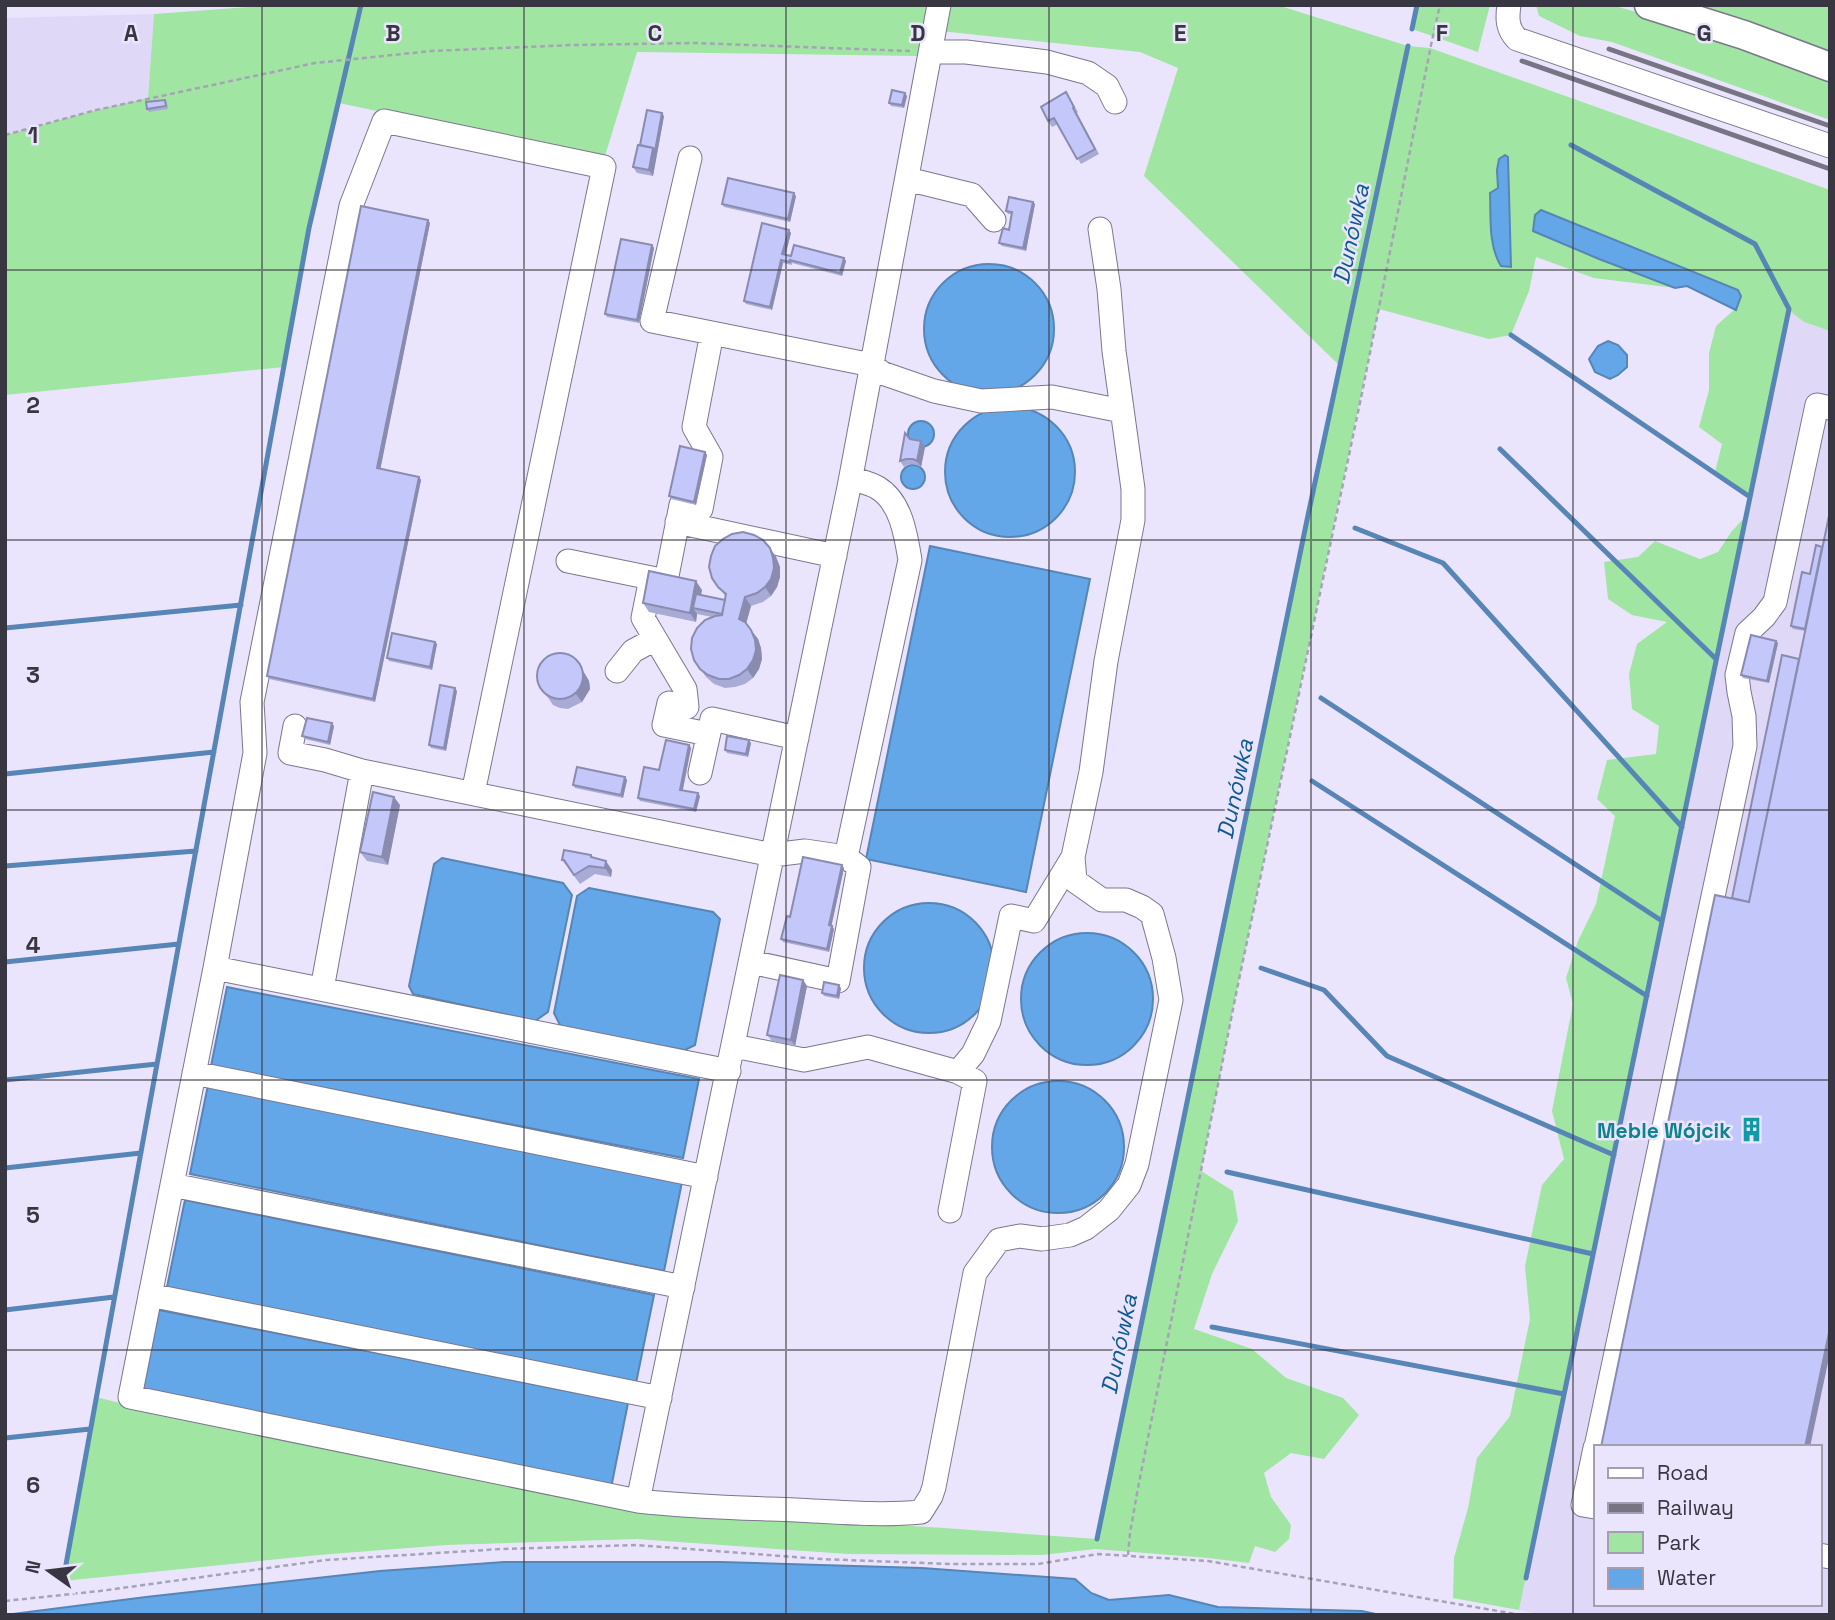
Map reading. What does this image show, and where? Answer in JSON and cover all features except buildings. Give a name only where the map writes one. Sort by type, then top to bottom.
[{"type":"main road","points":[[1648,5],[1744,35],[1830,67]]},
{"type":"lane","points":[[638,1501],[835,556],[939,5]]},
{"type":"lane","points":[[1510,5],[1508,24],[1517,39],[1830,146]]},
{"type":"lane","points":[[931,52],[966,52],[1047,62],[1088,74],[1107,86],[1115,102]]},
{"type":"lane","points":[[473,793],[604,167],[384,121],[351,206],[254,688],[252,702],[255,753],[130,1397],[638,1501],[675,1506],[897,1514],[921,1512],[934,1487],[975,1273],[999,1240],[1020,1236],[1042,1239],[1070,1235],[1086,1228],[1109,1210],[1129,1185],[1137,1164],[1171,1000],[1164,958],[1152,914],[1126,900],[1102,900],[1074,881],[1073,857],[1091,772],[1106,661],[1133,520],[1133,489],[1114,351],[1110,289],[1100,229]]},
{"type":"lane","points":[[690,158],[652,321],[872,365],[881,373],[934,391],[981,401],[1052,397],[1122,411]]},
{"type":"lane","points":[[907,179],[972,195],[994,220]]},
{"type":"lane","points":[[568,561],[666,581],[681,505],[701,509],[711,457],[694,427],[712,333]]},
{"type":"lane","points":[[1595,1445],[1745,746],[1744,716],[1737,675],[1747,633],[1775,602],[1817,405],[1830,408]]},
{"type":"lane","points":[[846,857],[910,560],[901,519],[891,501],[878,488],[850,478]]},
{"type":"lane","points":[[677,522],[835,556]]},
{"type":"lane","points":[[651,578],[643,618],[685,689],[687,707],[669,703],[664,725],[708,734]]},
{"type":"lane","points":[[617,671],[633,651],[655,639]]},
{"type":"lane","points":[[700,773],[712,719],[797,738]]},
{"type":"lane","points":[[295,726],[290,753],[362,771],[773,855],[805,851],[846,857],[859,867],[838,981],[751,962]]},
{"type":"lane","points":[[322,989],[362,771]]},
{"type":"lane","points":[[958,1072],[973,1054],[989,1021],[1011,916],[1034,921],[1073,857]]},
{"type":"lane","points":[[215,968],[729,1071]]},
{"type":"lane","points":[[734,1046],[804,1060],[868,1047],[958,1072],[975,1081],[950,1211]]},
{"type":"lane","points":[[194,1073],[706,1177]]},
{"type":"lane","points":[[172,1185],[683,1287]]},
{"type":"lane","points":[[150,1295],[660,1398]]},
{"type":"lane","points":[[1594,1452],[1583,1504],[1594,1507]]},
{"type":"path","points":[[1128,1555],[1134,1510],[1236,993],[1440,5]]},
{"type":"path","points":[[5,135],[148,97],[315,63],[431,51],[695,43],[931,52]]},
{"type":"path","points":[[5,1601],[100,1591],[326,1560],[501,1549],[636,1545],[821,1559],[949,1564],[1038,1564],[1098,1554],[1208,1561],[1521,1615]]},
{"type":"shaded area","points":[[154,14],[148,98],[5,135],[5,18]]},
{"type":"shaded area","points":[[1789,309],[1804,322],[1830,331],[1830,1615],[1544,1615],[1519,1610]]},
{"type":"green space","points":[[277,5],[1277,5],[1408,46],[1430,48],[1830,190],[1830,331],[1804,322],[1789,310],[1750,497],[1715,472],[1722,444],[1699,427],[1709,390],[1709,353],[1716,326],[1735,309],[1686,286],[1675,288],[1594,278],[1536,257],[1529,291],[1511,335],[1489,339],[1379,309],[1201,1171],[1233,1191],[1238,1221],[1212,1274],[1194,1329],[1252,1349],[1286,1378],[1343,1398],[1359,1415],[1324,1459],[1291,1453],[1264,1473],[1271,1497],[1291,1525],[1289,1539],[1275,1552],[1255,1546],[1249,1563],[1095,1549],[1042,1555],[848,1554],[637,1539],[446,1545],[63,1581],[96,1397],[642,1511],[1097,1539],[1340,366],[1144,176],[1178,68],[1140,52],[940,31],[936,59],[917,56],[637,52],[604,159],[339,103],[309,228],[284,367],[5,395],[5,135],[148,98],[154,14]]},
{"type":"green space","points":[[1417,5],[1490,5],[1478,52],[1412,29]]},
{"type":"green space","points":[[1536,5],[1611,5],[1701,30],[1830,78],[1830,120],[1612,42],[1580,36],[1539,16]]},
{"type":"green space","points":[[1683,5],[1830,5],[1830,58]]},
{"type":"green space","points":[[1746,516],[1519,1610],[1453,1598],[1454,1558],[1468,1508],[1477,1458],[1510,1416],[1530,1319],[1525,1266],[1542,1185],[1564,1159],[1552,1111],[1573,1004],[1566,978],[1578,941],[1596,904],[1615,816],[1597,799],[1607,760],[1656,754],[1659,726],[1632,709],[1629,674],[1637,644],[1667,622],[1632,615],[1608,599],[1604,562],[1638,557],[1655,541],[1700,559],[1718,552]]},
{"type":"water","points":[[1505,155],[1508,157],[1511,267],[1501,266],[1491,231],[1490,193],[1498,188],[1499,159]]},
{"type":"water","points":[[1541,210],[1738,290],[1741,296],[1736,310],[1687,286],[1675,288],[1533,231],[1535,215]]},
{"type":"water","points":[[989,264],[1014,269],[1035,283],[1049,304],[1054,329],[1049,354],[1035,375],[1014,389],[989,394],[964,389],[943,375],[929,354],[924,329],[929,304],[943,283],[964,269]]},
{"type":"water","points":[[1608,341],[1618,345],[1627,355],[1627,367],[1610,379],[1595,372],[1589,359],[1598,346]]},
{"type":"water","points":[[1010,407],[1035,411],[1056,426],[1071,447],[1075,472],[1071,497],[1056,518],[1035,533],[1010,537],[985,533],[964,518],[949,497],[945,472],[949,447],[964,426],[985,411]]},
{"type":"water","points":[[921,421],[930,425],[934,434],[930,443],[921,447],[912,443],[908,434],[912,425]]},
{"type":"water","points":[[913,465],[922,468],[925,477],[922,486],[913,489],[904,486],[901,477],[904,468]]},
{"type":"water","points":[[930,546],[1090,579],[1026,892],[866,859]]},
{"type":"water","points":[[442,858],[563,883],[572,895],[548,1012],[535,1021],[413,994],[409,986],[434,864]]},
{"type":"water","points":[[589,888],[713,912],[720,919],[695,1045],[685,1050],[562,1029],[554,1013],[577,896]]},
{"type":"water","points":[[929,903],[954,908],[975,922],[989,943],[994,968],[989,993],[975,1014],[954,1028],[929,1033],[904,1028],[883,1014],[869,993],[864,968],[869,943],[883,922],[904,908]]},
{"type":"water","points":[[1087,933],[1112,938],[1133,953],[1148,974],[1153,999],[1148,1024],[1133,1045],[1112,1060],[1087,1065],[1062,1060],[1041,1045],[1026,1024],[1021,999],[1026,974],[1041,953],[1062,938]]},
{"type":"water","points":[[227,987],[699,1079],[683,1158],[211,1066]]},
{"type":"water","points":[[1058,1081],[1083,1086],[1104,1101],[1119,1122],[1124,1147],[1119,1172],[1104,1193],[1083,1208],[1058,1213],[1033,1208],[1012,1193],[997,1172],[992,1147],[997,1122],[1012,1101],[1033,1086]]},
{"type":"water","points":[[208,1085],[682,1182],[664,1271],[190,1174]]},
{"type":"water","points":[[185,1200],[654,1295],[636,1383],[167,1287]]},
{"type":"water","points":[[159,1310],[628,1403],[611,1488],[142,1395]]},
{"type":"water","points":[[504,1562],[721,1562],[922,1568],[1075,1579],[1091,1593],[1109,1600],[1169,1595],[1218,1607],[1362,1611],[1380,1615],[5,1615],[380,1571]]},
{"type":"waterway","points":[[63,1581],[309,228],[361,5]]},
{"type":"waterway","name":"Dunówka","points":[[1412,29],[1417,5]]},
{"type":"waterway","name":"Dunówka","points":[[1097,1539],[1307,520],[1408,46]]},
{"type":"waterway","points":[[1526,1578],[1789,309],[1755,244],[1571,145]]},
{"type":"waterway","points":[[1511,335],[1750,497]]},
{"type":"waterway","points":[[1500,449],[1716,659]]},
{"type":"waterway","points":[[1355,528],[1443,563],[1682,827]]},
{"type":"waterway","points":[[5,628],[241,605]]},
{"type":"waterway","points":[[1321,698],[1662,921]]},
{"type":"waterway","points":[[5,774],[214,752]]},
{"type":"waterway","points":[[1312,781],[1647,996]]},
{"type":"waterway","points":[[5,866],[196,851]]},
{"type":"waterway","points":[[5,962],[179,944]]},
{"type":"waterway","points":[[1261,968],[1324,990],[1387,1056],[1614,1155]]},
{"type":"waterway","points":[[5,1080],[157,1064]]},
{"type":"waterway","points":[[5,1168],[141,1153]]},
{"type":"waterway","points":[[1227,1172],[1593,1254]]},
{"type":"waterway","points":[[5,1310],[114,1297]]},
{"type":"waterway","points":[[1212,1327],[1564,1394]]},
{"type":"waterway","points":[[5,1438],[90,1429]]},
{"type":"railway","points":[[1609,49],[1830,126]]},
{"type":"railway","points":[[1522,61],[1830,169]]},
{"type":"place","name":"Meble Wójcik","points":[[1751,1130]]}]
